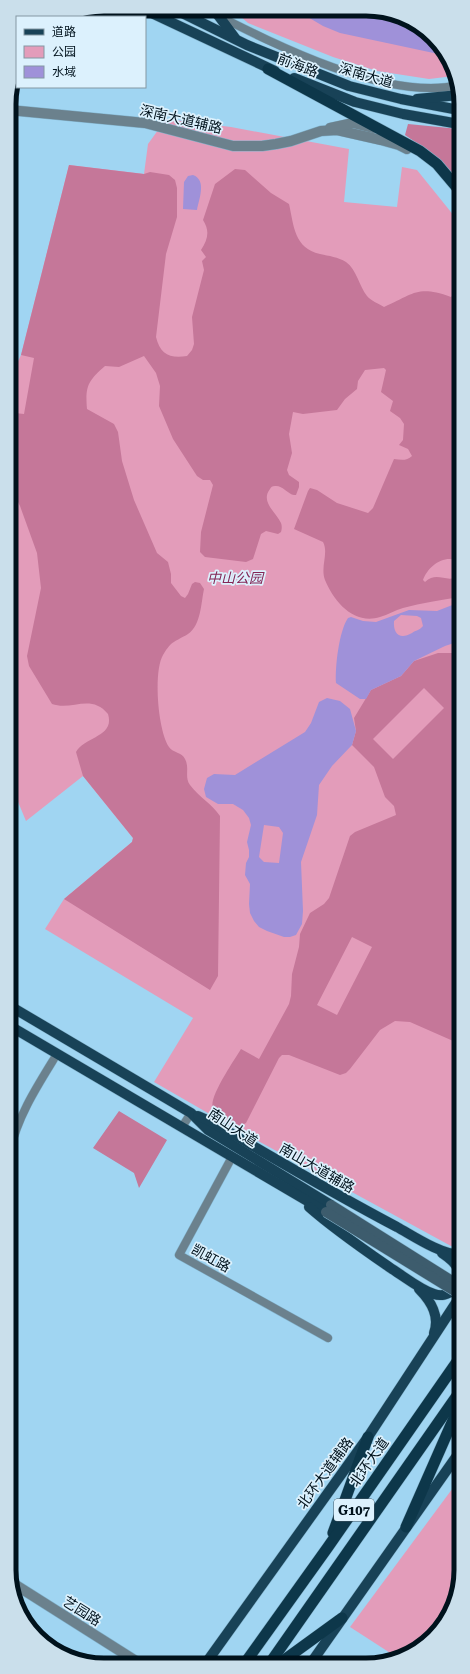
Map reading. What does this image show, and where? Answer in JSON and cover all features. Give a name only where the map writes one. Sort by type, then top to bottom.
[{"type":"highway","points":[[268,69],[325,98],[350,114],[408,144],[429,158],[454,185]]},
{"type":"highway","name":"北环大道","points":[[248,1658],[328,1547],[454,1366]]},
{"type":"highway","name":"G107","points":[[273,1658],[454,1400]]},
{"type":"highway","points":[[406,1527],[454,1418]]},
{"type":"highway","points":[[328,1547],[368,1437]]},
{"type":"highway","points":[[287,1658],[342,1618]]},
{"type":"main road","name":"前海路","points":[[157,16],[268,69],[355,102],[403,114],[454,124]]},
{"type":"main road","points":[[195,16],[247,45],[240,56]]},
{"type":"main road","points":[[219,16],[237,40]]},
{"type":"main road","name":"深南大道","points":[[247,45],[349,86],[401,99],[454,109]]},
{"type":"main road","points":[[401,99],[438,98],[453,96]]},
{"type":"main road","name":"南山大道","points":[[16,1010],[191,1113],[208,1130],[294,1188],[454,1282]]},
{"type":"main road","name":"南山大道","points":[[16,1030],[232,1157],[294,1188]]},
{"type":"main road","name":"南山大道辅路","points":[[191,1113],[212,1122],[311,1181],[430,1245]]},
{"type":"main road","points":[[294,1188],[327,1223],[414,1283],[429,1292],[442,1296],[452,1291],[454,1288]]},
{"type":"main road","name":"南山大道","points":[[328,1208],[454,1291]]},
{"type":"main road","points":[[430,1245],[454,1254]]},
{"type":"main road","points":[[430,1245],[454,1264]]},
{"type":"main road","points":[[414,1283],[426,1297],[435,1316],[435,1329],[428,1345]]},
{"type":"main road","name":"北环大道辅路","points":[[210,1658],[368,1437],[454,1304]]},
{"type":"main road","points":[[314,1658],[454,1460]]},
{"type":"street","points":[[220,16],[296,52],[344,71],[389,83],[412,87],[440,88],[452,86]]},
{"type":"street","name":"深南大道辅路","points":[[16,111],[145,123],[233,146],[276,144],[337,126],[353,123],[382,131]]},
{"type":"street","name":"深南大道辅路","points":[[321,131],[337,130],[381,140],[407,149]]},
{"type":"street","points":[[16,1130],[23,1112],[57,1054]]},
{"type":"street","points":[[182,1128],[191,1113]]},
{"type":"street","name":"凯虹路","points":[[232,1157],[179,1255],[328,1338]]},
{"type":"street","name":"艺园路","points":[[18,1586],[131,1658]]},
{"type":"street","name":"艺园路","points":[[20,1596],[120,1658]]},
{"type":"green space","points":[[240,16],[372,16],[389,19],[420,34],[439,55],[449,77],[429,79],[377,71],[333,57],[248,23]]},
{"type":"green space","name":"中山公园","points":[[166,119],[231,127],[349,149],[344,202],[397,207],[402,167],[417,170],[454,216],[454,1245],[451,1246],[227,1124],[154,1082],[193,1018],[45,929],[64,899],[132,842],[133,838],[83,776],[26,821],[16,797],[16,365],[21,355],[69,165],[144,174],[148,144]]},
{"type":"green space","points":[[454,1486],[454,1576],[451,1593],[445,1609],[439,1619],[424,1636],[415,1643],[405,1649],[392,1654],[350,1627]]},
{"type":"shaded area","points":[[408,124],[454,129],[454,180],[427,150],[405,135]]},
{"type":"shaded area","points":[[69,165],[144,174],[150,172],[169,175],[175,180],[177,188],[177,217],[166,254],[156,337],[160,348],[171,356],[187,356],[192,350],[194,344],[192,317],[204,270],[202,261],[206,257],[201,250],[207,235],[207,228],[203,220],[215,184],[235,169],[245,170],[271,193],[289,204],[294,228],[300,241],[305,247],[311,251],[343,260],[350,265],[367,296],[384,307],[409,295],[423,291],[440,293],[451,297],[454,294],[454,560],[449,559],[438,562],[429,570],[423,580],[425,582],[434,577],[454,578],[454,598],[410,606],[371,619],[354,615],[346,610],[334,596],[325,580],[323,570],[325,546],[323,542],[294,529],[310,488],[317,490],[337,503],[368,513],[373,508],[394,459],[401,460],[412,456],[408,449],[399,445],[403,440],[404,424],[400,418],[390,411],[393,401],[381,392],[386,370],[384,368],[365,370],[358,381],[357,389],[345,399],[337,410],[303,414],[293,412],[289,434],[292,453],[287,470],[289,475],[299,482],[299,487],[296,495],[278,486],[273,486],[271,488],[267,494],[268,503],[281,523],[281,532],[278,534],[266,531],[261,534],[253,559],[246,562],[205,557],[200,552],[201,532],[213,485],[210,480],[203,480],[197,476],[173,439],[159,406],[160,386],[156,373],[144,356],[119,367],[105,366],[91,380],[87,389],[87,409],[114,424],[118,432],[122,461],[134,500],[157,553],[168,562],[171,574],[171,583],[181,596],[185,598],[192,584],[195,582],[200,583],[204,589],[200,613],[196,625],[188,634],[171,644],[163,655],[158,674],[158,701],[162,728],[169,747],[184,757],[187,766],[188,782],[220,816],[218,976],[210,990],[64,899],[132,842],[133,838],[83,776],[76,752],[80,747],[103,732],[109,722],[108,714],[102,708],[88,703],[67,706],[52,704],[29,666],[27,656],[41,588],[37,553],[16,498],[16,413],[24,414],[34,358],[21,355]]},
{"type":"shaded area","points":[[438,653],[454,653],[454,1041],[410,1022],[395,1021],[380,1030],[350,1069],[346,1073],[340,1075],[289,1055],[282,1055],[279,1058],[246,1123],[239,1125],[221,1116],[213,1108],[214,1096],[218,1088],[241,1049],[259,1059],[289,1004],[292,974],[299,947],[300,934],[310,913],[324,904],[329,898],[350,836],[355,832],[396,815],[394,806],[385,797],[374,767],[352,745],[356,731],[354,718],[371,690],[401,676],[414,661]],"holes":[[[424,688],[444,708],[393,759],[373,739]],[[352,937],[372,947],[337,1015],[317,1005]]]},
{"type":"shaded area","points":[[119,1111],[167,1140],[139,1188],[134,1173],[93,1148]]},
{"type":"water","points":[[306,16],[372,16],[389,19],[420,34],[438,54],[340,33],[323,26]]},
{"type":"water","points":[[193,175],[197,177],[201,185],[197,210],[183,209],[184,182],[188,176]]},
{"type":"water","points":[[454,604],[454,643],[414,661],[401,676],[371,690],[366,699],[360,699],[336,683],[338,649],[342,631],[348,618],[351,617],[363,621],[376,622],[409,610],[437,611]],"holes":[[[401,615],[417,616],[421,618],[423,626],[420,629],[404,636],[401,636],[396,632],[394,621]]]},
{"type":"water","points":[[327,698],[340,701],[350,709],[356,731],[352,745],[332,766],[319,785],[317,815],[301,862],[303,911],[302,924],[296,935],[284,937],[259,927],[250,913],[250,884],[245,875],[246,863],[249,857],[247,842],[251,825],[249,818],[243,810],[233,804],[218,804],[206,797],[204,789],[207,778],[214,774],[235,775],[305,732],[311,723],[319,702]],"holes":[[[264,825],[279,827],[283,833],[279,863],[264,862],[259,857]]]}]
